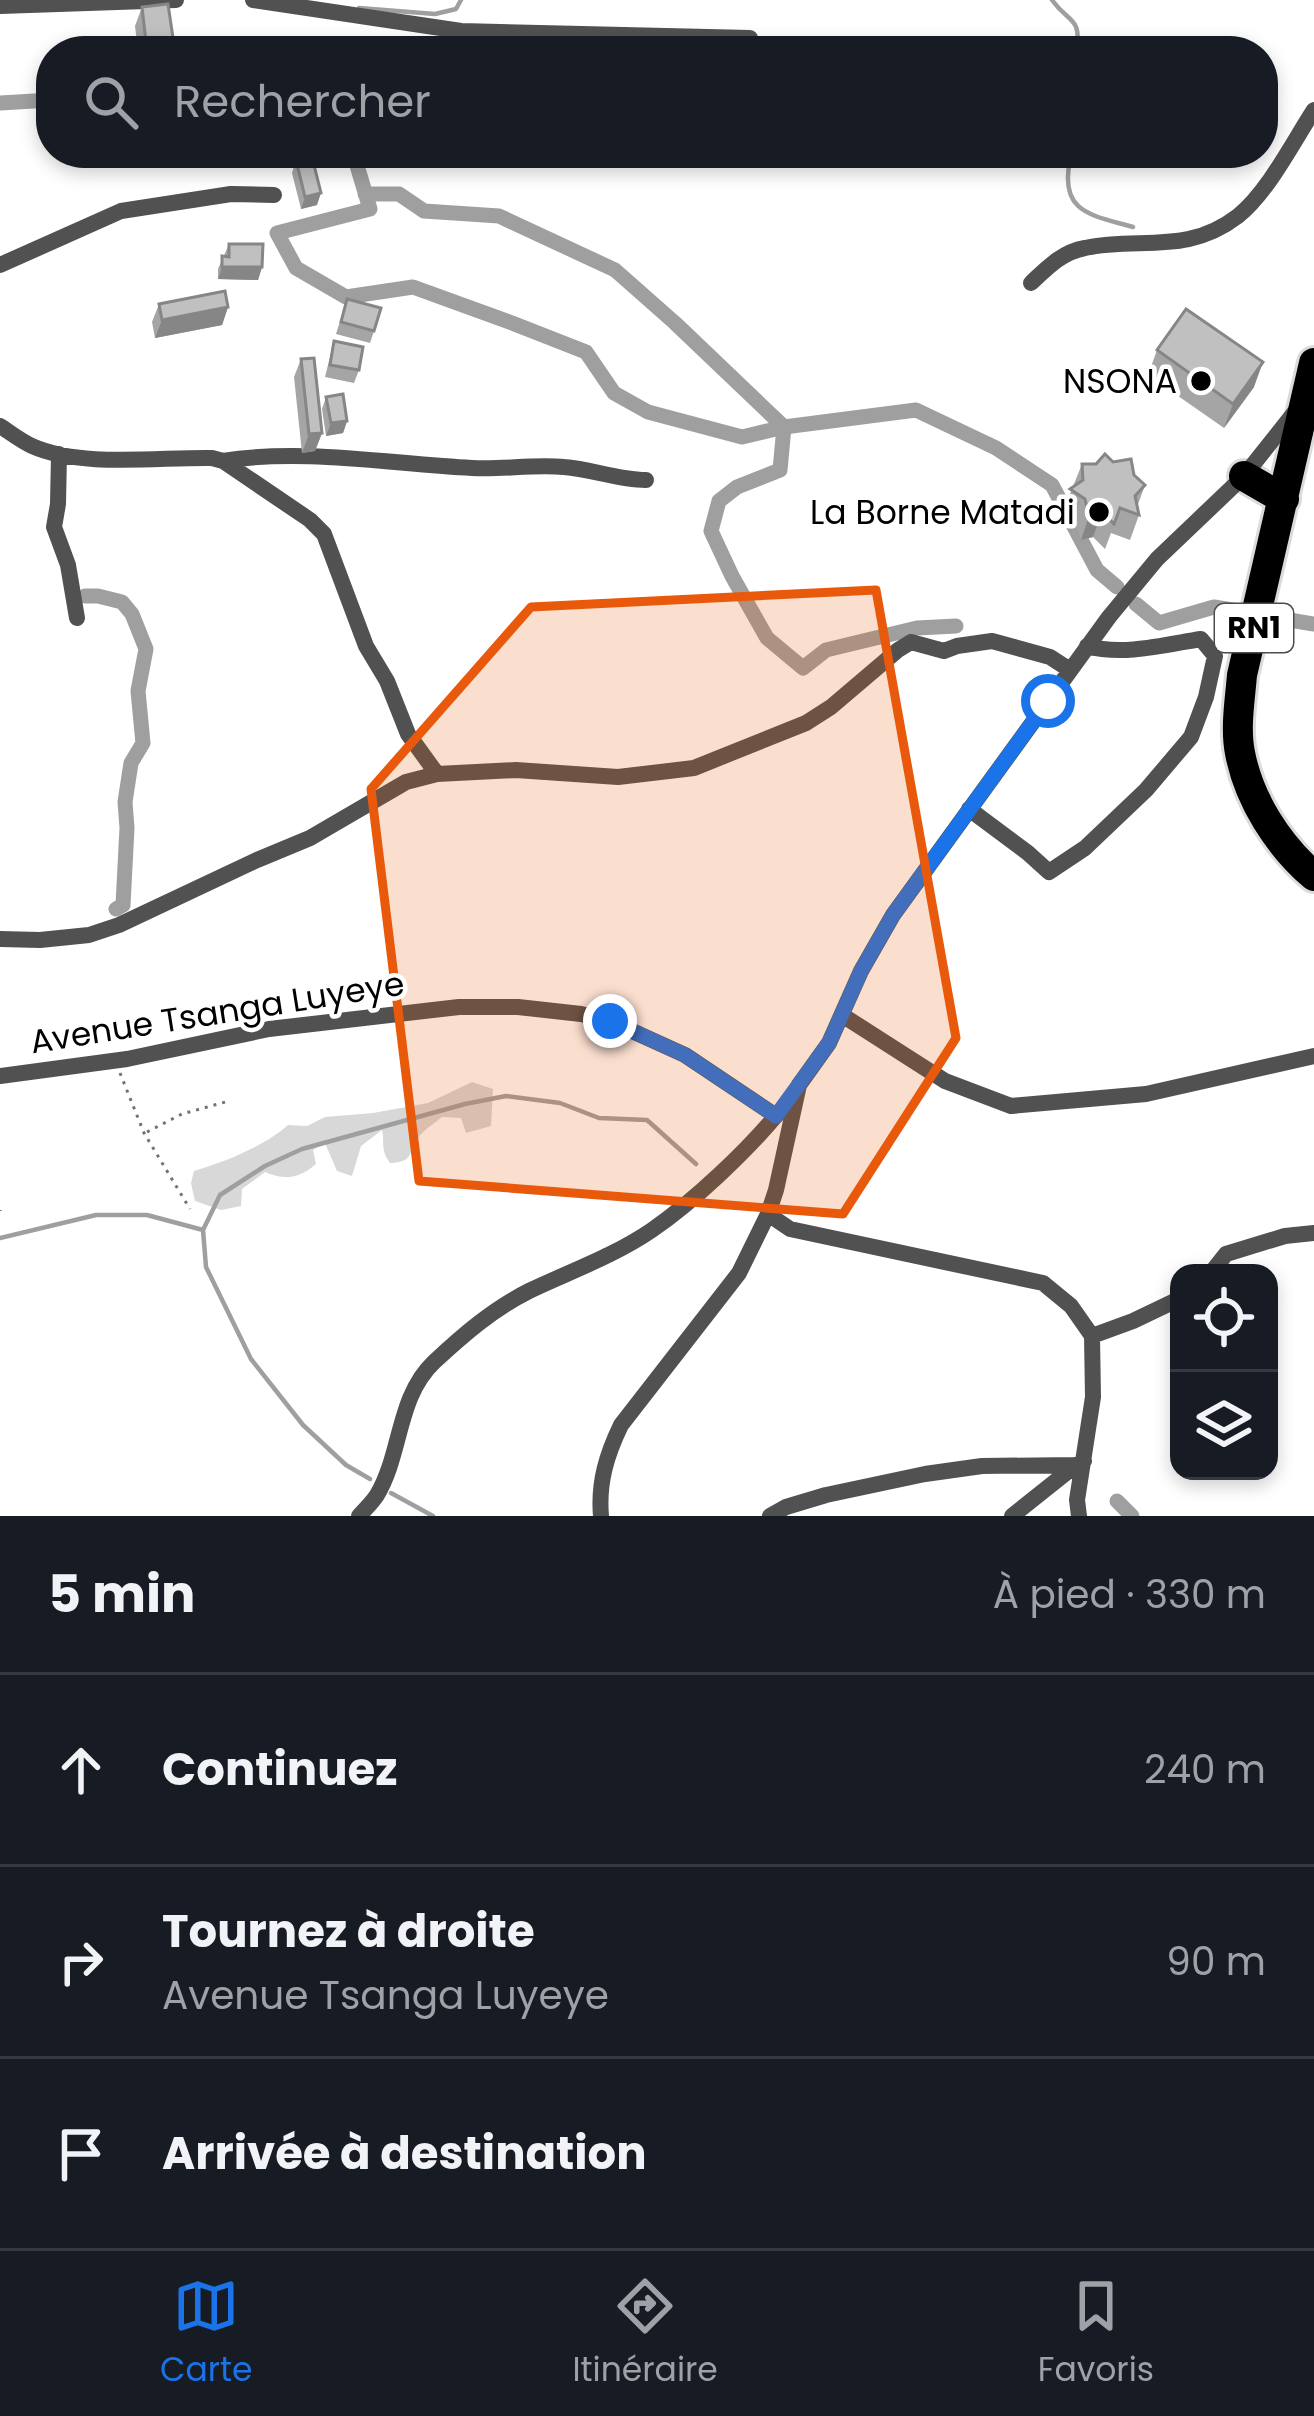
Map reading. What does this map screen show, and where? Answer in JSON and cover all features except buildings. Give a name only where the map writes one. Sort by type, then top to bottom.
[{"type":"highway","name":"RN1","points":[[1314,363],[1238,709],[1239,751],[1256,802],[1293,858],[1314,876]]},
{"type":"highway","points":[[1244,476],[1284,500]]},
{"type":"street","points":[[0,6],[176,0]]},
{"type":"street","points":[[253,0],[461,31],[667,36]]},
{"type":"street","points":[[1278,163],[1314,110]]},
{"type":"street","points":[[1031,283],[1054,262],[1085,248],[1187,240],[1236,217],[1274,168]]},
{"type":"street","points":[[0,265],[121,211],[231,194],[274,195]]},
{"type":"street","points":[[359,1516],[377,1495],[409,1399],[428,1368],[475,1325],[526,1293],[592,1264],[653,1229],[776,1116],[829,1043],[893,915],[1087,646],[1157,559],[1244,476],[1304,400]]},
{"type":"street","points":[[0,426],[33,446],[59,454],[223,461],[310,520],[324,534],[367,646],[387,680],[408,734],[437,773]]},
{"type":"street","points":[[59,454],[54,527],[68,565],[77,618]]},
{"type":"street","points":[[223,461],[278,454],[479,468],[551,466],[646,480]]},
{"type":"street","points":[[969,808],[1049,872],[1085,848],[1146,790],[1191,737],[1215,656],[1201,639],[1143,649],[1087,646]]},
{"type":"street","points":[[0,939],[89,935],[119,925],[310,838],[406,782],[437,773],[516,770],[617,777],[694,768],[806,723],[911,642],[944,651],[992,641],[1050,657],[1070,670]]},
{"type":"street","points":[[406,782],[408,734]]},
{"type":"street","name":"Avenue Tsanga Luyeye","points":[[0,1076],[115,1060],[269,1029],[459,1006],[518,1007],[610,1021],[685,1055],[776,1116]]},
{"type":"street","points":[[842,1015],[945,1081],[1011,1106],[1146,1094],[1314,1055]]},
{"type":"street","points":[[602,1516],[602,1471],[622,1425],[739,1273],[767,1214],[799,1085]]},
{"type":"street","points":[[751,1142],[781,1159]]},
{"type":"street","points":[[767,1214],[790,1229],[1043,1283],[1071,1306],[1092,1336],[1093,1396],[1080,1463],[1079,1516]]},
{"type":"street","points":[[1218,1264],[1226,1254],[1314,1233]]},
{"type":"street","points":[[1092,1336],[1170,1303]]},
{"type":"street","points":[[770,1516],[826,1495],[925,1474],[982,1466],[1080,1463]]},
{"type":"street","points":[[1012,1516],[1080,1463]]},
{"type":"path","points":[[115,1060],[144,1133],[190,1209]]},
{"type":"path","points":[[144,1133],[182,1114],[230,1101]]},
{"type":"highlighted area","points":[[876,590],[956,1038],[843,1214],[419,1181],[371,789],[531,607]]},
{"type":"shaded area","points":[[472,1082],[493,1089],[491,1126],[466,1133],[461,1118],[442,1117],[420,1135],[407,1159],[390,1163],[382,1130],[361,1146],[352,1176],[337,1171],[325,1143],[313,1150],[316,1164],[304,1172],[279,1177],[265,1172],[242,1189],[241,1206],[221,1210],[195,1201],[194,1171],[244,1152],[288,1125],[307,1126],[325,1117],[428,1103]]},
{"type":"waterway","points":[[359,8],[435,14],[456,9],[461,0]]},
{"type":"waterway","points":[[1052,0],[1075,25],[1077,36]]},
{"type":"waterway","points":[[0,103],[36,101]]},
{"type":"waterway","points":[[358,168],[370,209],[277,233],[296,268],[346,297],[413,287],[586,352],[614,393],[648,412],[742,437],[916,410],[996,448],[1052,485],[1097,570],[1117,587]]},
{"type":"waterway","points":[[1069,168],[1069,191],[1082,209],[1133,227]]},
{"type":"waterway","points":[[365,194],[399,194],[424,211],[499,216],[615,270],[784,427],[780,470],[737,487],[719,501],[711,531],[767,638],[803,668],[826,650],[917,628],[956,626]]},
{"type":"waterway","points":[[85,596],[122,602],[146,649],[138,691],[143,743],[131,763],[125,802],[123,905],[116,909]]},
{"type":"waterway","points":[[1136,604],[1159,623],[1214,607],[1244,612]]},
{"type":"waterway","points":[[1271,617],[1314,624]]},
{"type":"waterway","points":[[0,1238],[96,1215],[147,1215],[203,1230],[220,1195],[302,1149],[506,1096],[560,1103],[599,1118],[647,1120],[696,1164]]},
{"type":"waterway","points":[[203,1230],[206,1267],[251,1359],[303,1425],[346,1465],[370,1479]]},
{"type":"waterway","points":[[391,1493],[433,1516]]},
{"type":"waterway","points":[[1117,1501],[1132,1516]]},
{"type":"place","name":"NSONA","points":[[1201,381]]},
{"type":"place","name":"La Borne Matadi","points":[[1099,512]]},
{"type":"route","points":[[610,1021],[685,1055],[776,1116],[829,1043],[893,915],[1048,701]]}]
